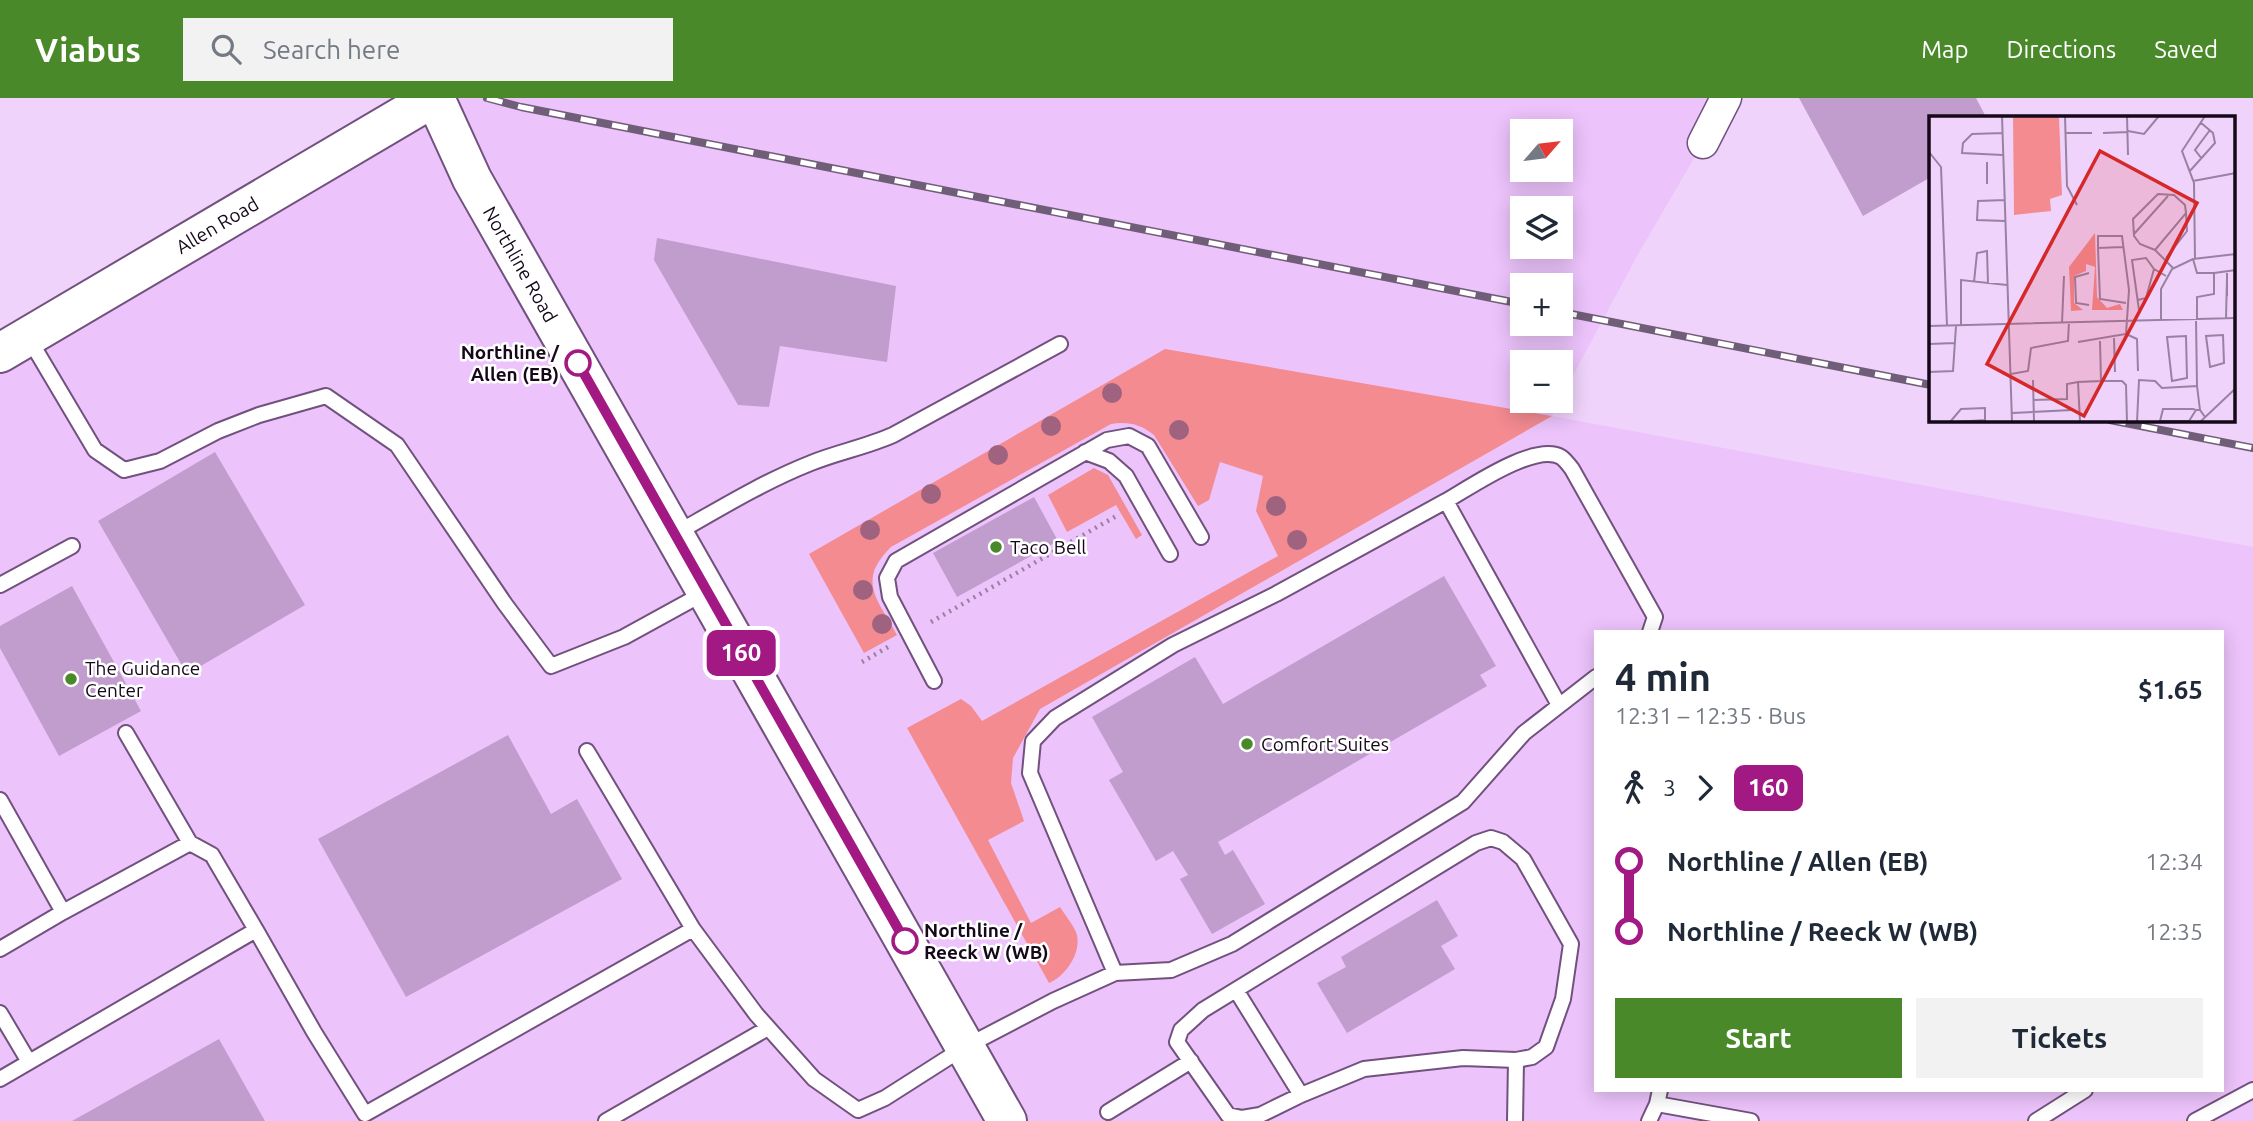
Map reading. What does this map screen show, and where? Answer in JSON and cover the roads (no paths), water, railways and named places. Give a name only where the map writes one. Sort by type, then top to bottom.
[{"type":"main road","name":"Allen Road","points":[[14,344],[434,98]]},
{"type":"main road","name":"Northline Road","points":[[434,98],[472,178],[1007,1121]]},
{"type":"street","points":[[1703,143],[1726,98]]},
{"type":"lane","points":[[14,344],[95,450],[124,470],[160,461],[218,431],[259,415],[326,396],[397,445],[505,604],[551,666],[624,637],[706,592]]},
{"type":"lane","points":[[673,535],[809,463],[871,445],[893,435],[1060,344]]},
{"type":"lane","points":[[934,681],[890,597],[887,578],[895,561],[1107,440],[1129,436],[1148,446],[1200,537]]},
{"type":"lane","points":[[1085,452],[1109,461],[1126,476],[1170,554]]},
{"type":"lane","points":[[1115,973],[1030,773],[1033,741],[1055,718],[1173,645],[1276,594],[1517,461],[1544,453],[1560,456],[1572,469],[1655,617],[1651,630]]},
{"type":"lane","points":[[1446,501],[1559,705]]},
{"type":"lane","points":[[0,585],[72,546]]},
{"type":"lane","points":[[587,751],[693,929],[768,1028],[814,1079],[859,1116],[965,1047],[1053,1001],[1115,973],[1171,970],[1232,944],[1463,802],[1524,733],[1594,679]]},
{"type":"lane","points":[[126,733],[190,843],[212,855],[367,1117],[693,929]]},
{"type":"lane","points":[[0,800],[63,912]]},
{"type":"lane","points":[[1491,838],[1503,842],[1523,859],[1571,944],[1563,999],[1546,1047],[1532,1057],[1516,1060],[1463,1058],[1364,1069],[1301,1094],[1260,1115],[1242,1118],[1228,1115],[1177,1042],[1181,1030],[1203,1010],[1236,990],[1464,850],[1491,838]]},
{"type":"lane","points":[[0,949],[190,843]]},
{"type":"lane","points":[[0,1079],[256,930]]},
{"type":"lane","points":[[1236,990],[1301,1094]]},
{"type":"lane","points":[[0,1013],[29,1062]]},
{"type":"lane","points":[[606,1121],[768,1028]]},
{"type":"lane","points":[[1515,1121],[1516,1060]]},
{"type":"lane","points":[[1108,1112],[1191,1061]]},
{"type":"lane","points":[[2195,1121],[2253,1090]]},
{"type":"lane","points":[[2036,1121],[2082,1092]]},
{"type":"lane","points":[[1649,1121],[1658,1097],[1751,1121]]},
{"type":"railway","points":[[487,98],[521,107],[1510,302]]},
{"type":"railway","points":[[1573,314],[1929,385]]},
{"type":"railway","points":[[2120,422],[2253,448]]},
{"type":"place","name":"Northline / Allen (EB)","points":[[578,363]]},
{"type":"place","name":"Taco Bell","points":[[996,547]]},
{"type":"place","name":"The Guidance Center","points":[[71,679]]},
{"type":"place","name":"Comfort Suites","points":[[1247,744]]},
{"type":"place","name":"Northline / Reeck W (WB)","points":[[905,941]]}]
